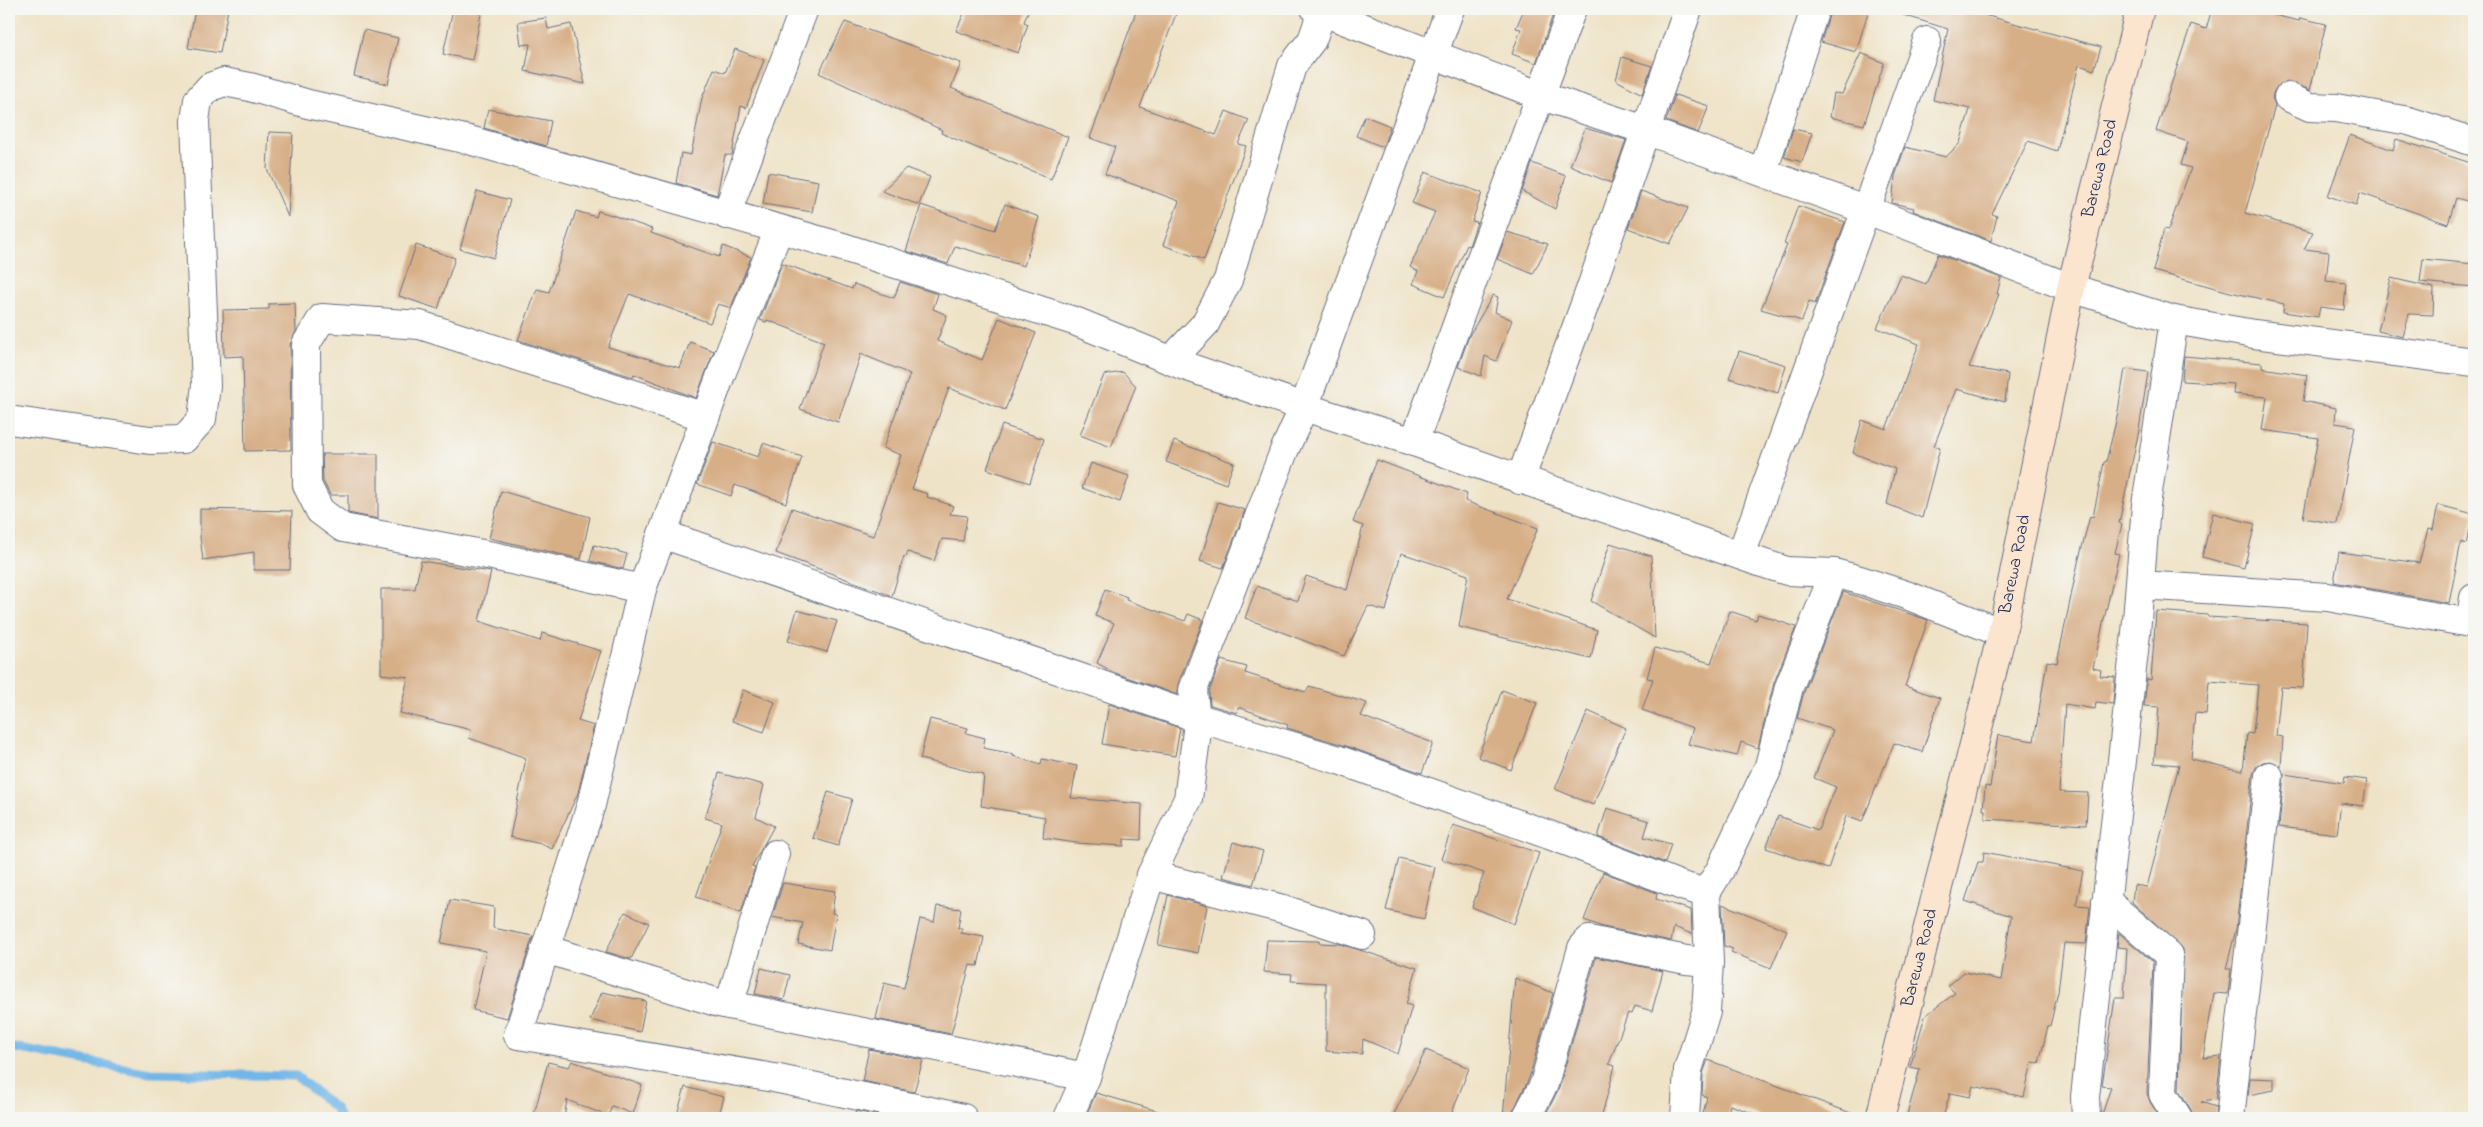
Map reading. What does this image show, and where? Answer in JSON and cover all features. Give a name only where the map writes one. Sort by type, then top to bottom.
[{"type":"main road","name":"Barewa Road","points":[[1880,1118],[2002,633],[2071,288],[2140,9]]},
{"type":"street","points":[[726,215],[804,9]]},
{"type":"street","points":[[1068,1118],[1086,1077],[1151,874],[1188,799],[1197,731],[1193,690],[1284,451],[1304,407],[1450,9]]},
{"type":"street","points":[[1414,442],[1539,94],[1572,9]]},
{"type":"street","points":[[1520,480],[1589,293],[1688,9]]},
{"type":"street","points":[[1763,172],[1815,9]]},
{"type":"street","points":[[1172,359],[1205,324],[1228,280],[1292,66],[1312,40],[1320,10],[1539,94],[1763,172],[2071,288],[2174,320],[2254,334],[2474,362]]},
{"type":"street","points":[[1741,555],[1927,41]]},
{"type":"street","points":[[9,420],[150,440],[184,439],[202,419],[206,385],[195,121],[198,100],[210,87],[224,82],[250,87],[308,104],[469,140],[779,229],[1076,322],[1172,359],[1182,365],[1414,442],[1786,570],[1834,574],[1909,596],[2002,633]]},
{"type":"street","points":[[2288,97],[2310,107],[2336,108],[2409,121],[2474,142]]},
{"type":"street","points":[[779,229],[705,417],[642,589],[591,805],[518,1035],[774,1078],[963,1118]]},
{"type":"street","points":[[642,589],[493,556],[343,528],[320,511],[307,484],[306,344],[322,318],[420,325],[705,417]]},
{"type":"street","points":[[2086,1118],[2085,1097],[2140,585],[2146,505],[2174,320]]},
{"type":"street","points":[[662,534],[1195,717],[1339,760],[1563,840],[1682,886],[1706,893]]},
{"type":"street","points":[[1685,1118],[1688,1070],[1706,1012],[1710,962],[1706,893],[1720,870],[1769,766],[1789,687],[1834,574]]},
{"type":"street","points":[[2140,585],[2328,597],[2470,623],[2474,598]]},
{"type":"street","points":[[2230,1118],[2269,776]]},
{"type":"street","points":[[730,1004],[775,854]]},
{"type":"street","points":[[1151,874],[1283,909],[1362,935]]},
{"type":"street","points":[[2106,901],[2169,955],[2163,1094],[2178,1118]]},
{"type":"street","points":[[1526,1118],[1544,1084],[1582,948],[1589,940],[1686,960],[1710,962]]},
{"type":"street","points":[[545,949],[730,1004],[1086,1077]]},
{"type":"building","points":[[195,9],[228,9],[220,53],[188,48]]},
{"type":"building","points":[[453,9],[482,9],[472,60],[443,54]]},
{"type":"building","points":[[966,9],[1029,9],[1024,22],[1028,24],[1018,53],[956,31]]},
{"type":"building","points":[[1137,9],[1178,9],[1140,107],[1216,135],[1226,111],[1249,120],[1238,144],[1246,146],[1204,260],[1163,245],[1179,201],[1105,174],[1115,147],[1090,138]]},
{"type":"building","points":[[1524,9],[1555,9],[1536,63],[1512,54],[1521,29],[1516,28]]},
{"type":"building","points":[[1831,9],[1869,9],[1856,52],[1821,42]]},
{"type":"building","points":[[1901,9],[1978,9],[1977,13],[2101,47],[2094,70],[2079,65],[2057,151],[2028,141],[1992,214],[1997,216],[1991,241],[1913,211],[1914,208],[1892,203],[1895,176],[1905,147],[1946,157],[1960,143],[1970,109],[1933,100],[1948,29],[1900,14]]},
{"type":"building","points":[[2212,9],[2248,9],[2299,21],[2300,18],[2326,24],[2310,90],[2287,81],[2279,85],[2274,91],[2272,98],[2275,106],[2245,213],[2313,232],[2304,249],[2329,252],[2326,281],[2346,283],[2344,310],[2320,307],[2318,317],[2283,312],[2284,304],[2230,292],[2153,271],[2164,229],[2168,230],[2191,168],[2181,165],[2188,142],[2156,131],[2191,24],[2206,29]]},
{"type":"building","points":[[546,18],[548,29],[571,24],[585,84],[525,71],[530,44],[521,45],[518,22]]},
{"type":"building","points":[[845,22],[961,63],[951,88],[1068,137],[1051,179],[941,133],[942,130],[819,73]]},
{"type":"building","points":[[364,30],[398,38],[388,84],[354,76]]},
{"type":"building","points":[[735,49],[764,60],[746,108],[741,106],[732,155],[725,155],[717,195],[676,183],[681,153],[691,155],[702,98],[714,69],[725,73]]},
{"type":"building","points":[[1861,53],[1884,63],[1864,125],[1830,117],[1834,93],[1842,94]]},
{"type":"building","points":[[1622,57],[1652,66],[1642,94],[1616,80]]},
{"type":"building","points":[[1675,95],[1709,106],[1698,133],[1666,121]]},
{"type":"building","points":[[488,109],[551,121],[546,146],[484,128]]},
{"type":"building","points":[[1365,116],[1390,126],[1383,147],[1356,136]]},
{"type":"building","points":[[1585,128],[1626,140],[1611,183],[1570,166]]},
{"type":"building","points":[[1793,129],[1812,133],[1802,162],[1784,157]]},
{"type":"building","points":[[269,132],[293,133],[288,217],[267,169]]},
{"type":"building","points":[[2350,135],[2393,150],[2396,139],[2474,164],[2474,203],[2456,198],[2448,224],[2360,193],[2356,205],[2328,196]]},
{"type":"building","points":[[1532,163],[1566,176],[1555,209],[1522,191]]},
{"type":"building","points":[[906,168],[930,177],[919,205],[882,191]]},
{"type":"building","points":[[768,172],[818,181],[812,212],[763,204]]},
{"type":"building","points":[[1425,172],[1482,193],[1472,221],[1477,222],[1469,246],[1467,245],[1444,297],[1413,284],[1418,271],[1410,267],[1435,212],[1412,203]]},
{"type":"building","points":[[477,191],[510,200],[494,258],[460,249]]},
{"type":"building","points":[[1641,191],[1688,208],[1670,244],[1628,228]]},
{"type":"building","points":[[1005,204],[1039,217],[1024,266],[955,246],[948,264],[906,251],[921,205],[995,230]]},
{"type":"building","points":[[1798,206],[1845,222],[1815,304],[1809,301],[1802,321],[1761,309],[1787,245],[1784,244]]},
{"type":"building","points":[[576,211],[596,217],[598,211],[612,215],[652,229],[651,233],[719,257],[723,246],[751,257],[731,308],[718,304],[710,323],[629,294],[608,347],[680,368],[690,342],[714,351],[696,398],[634,374],[633,377],[518,340],[537,289],[549,292]]},
{"type":"building","points":[[1507,232],[1548,244],[1533,274],[1497,259]]},
{"type":"building","points":[[416,245],[455,258],[438,309],[399,296]]},
{"type":"building","points":[[1938,254],[2001,278],[1997,294],[1999,294],[1969,367],[2008,374],[2005,402],[1956,389],[1934,446],[1940,448],[1922,518],[1887,504],[1895,469],[1853,453],[1862,420],[1886,429],[1919,344],[1877,328],[1901,275],[1926,284]]},
{"type":"building","points":[[2423,259],[2474,264],[2474,287],[2420,282]]},
{"type":"building","points":[[782,263],[852,289],[854,284],[894,298],[900,282],[938,294],[933,309],[947,315],[937,341],[982,360],[999,318],[1036,333],[1005,410],[949,388],[912,489],[928,494],[927,497],[953,506],[950,514],[967,516],[963,541],[942,539],[934,561],[908,552],[906,557],[904,556],[892,596],[776,553],[792,508],[873,536],[901,455],[883,448],[910,374],[861,354],[838,422],[800,409],[824,342],[767,320],[766,322],[760,320]]},
{"type":"building","points":[[2391,278],[2434,288],[2433,315],[2409,314],[2403,337],[2378,331]]},
{"type":"building","points":[[1493,295],[1498,297],[1495,312],[1512,320],[1496,361],[1485,356],[1481,376],[1458,367],[1469,336]]},
{"type":"building","points":[[295,303],[296,331],[290,344],[291,450],[245,451],[243,356],[224,357],[223,310],[269,309],[269,304]]},
{"type":"building","points":[[1739,351],[1786,365],[1778,393],[1729,378]]},
{"type":"building","points":[[2184,356],[2262,363],[2262,368],[2307,375],[2303,401],[2336,408],[2335,423],[2355,426],[2337,524],[2303,518],[2318,438],[2262,430],[2267,397],[2233,394],[2234,384],[2182,381]]},
{"type":"building","points":[[2125,369],[2148,372],[2139,430],[2119,523],[2122,524],[2115,553],[2119,554],[2093,668],[2101,670],[2100,676],[2115,677],[2113,704],[2096,702],[2095,709],[2065,704],[2059,792],[2088,793],[2086,825],[1985,819],[1985,810],[1983,810],[1985,786],[1990,787],[1998,735],[2034,741],[2047,661],[2057,663],[2078,563],[2090,516],[2093,517],[2104,462],[2106,462],[2117,417]]},
{"type":"building","points":[[1123,372],[1136,386],[1111,447],[1080,435],[1104,375]]},
{"type":"building","points":[[1002,425],[1044,439],[1030,483],[987,469]]},
{"type":"building","points":[[1174,441],[1234,463],[1226,484],[1166,462]]},
{"type":"building","points":[[713,442],[758,457],[763,443],[802,457],[786,503],[735,485],[731,496],[697,484]]},
{"type":"building","points":[[322,454],[378,454],[378,519],[348,513],[348,495],[330,495],[323,481]]},
{"type":"building","points":[[1377,460],[1467,494],[1465,501],[1538,528],[1507,599],[1597,630],[1591,659],[1459,627],[1468,575],[1401,553],[1386,611],[1368,606],[1344,656],[1245,618],[1257,586],[1298,601],[1306,576],[1347,590],[1363,526],[1353,522]]},
{"type":"building","points":[[1091,463],[1129,476],[1120,502],[1082,488]]},
{"type":"building","points":[[501,491],[590,517],[581,559],[489,538]]},
{"type":"building","points":[[1218,502],[1245,510],[1223,568],[1200,561]]},
{"type":"building","points":[[2438,505],[2474,514],[2466,544],[2461,542],[2449,603],[2334,582],[2339,552],[2419,563],[2428,529],[2433,530]]},
{"type":"building","points":[[200,509],[292,511],[290,570],[254,570],[254,552],[203,560],[200,537]]},
{"type":"building","points":[[2213,513],[2255,524],[2244,568],[2202,557]]},
{"type":"building","points":[[1610,543],[1651,556],[1655,638],[1591,601]]},
{"type":"building","points":[[594,545],[627,554],[623,569],[590,561]]},
{"type":"building","points":[[421,561],[491,572],[479,621],[540,641],[542,633],[601,651],[578,721],[594,726],[578,793],[552,849],[541,844],[510,837],[526,758],[469,738],[472,730],[400,713],[408,677],[381,674],[381,589],[415,589]]},
{"type":"building","points":[[1105,589],[1127,597],[1126,600],[1185,621],[1188,614],[1203,620],[1178,684],[1178,695],[1115,673],[1097,663],[1114,623],[1095,616]]},
{"type":"building","points":[[1843,592],[1928,620],[1905,686],[1940,698],[1922,752],[1894,743],[1862,822],[1846,816],[1828,869],[1766,848],[1778,816],[1818,830],[1836,787],[1814,778],[1833,730],[1797,718],[1804,692]]},
{"type":"building","points":[[797,610],[837,621],[827,652],[788,641]]},
{"type":"building","points":[[1730,611],[1756,620],[1758,614],[1796,627],[1774,683],[1758,748],[1741,742],[1737,756],[1688,744],[1693,728],[1642,710],[1653,679],[1647,678],[1655,648],[1711,663]]},
{"type":"building","points":[[2156,611],[2208,615],[2208,617],[2307,623],[2303,688],[2281,687],[2276,736],[2283,737],[2281,767],[2271,761],[2263,762],[2257,766],[2253,774],[2236,929],[2226,969],[2231,969],[2228,994],[2214,993],[2203,1058],[2221,1056],[2216,1100],[2201,1102],[2216,1107],[2215,1118],[2194,1118],[2179,1090],[2183,949],[2132,902],[2134,885],[2147,887],[2179,765],[2154,763],[2159,707],[2144,706],[2147,679],[2151,680]],"holes":[[[2209,681],[2258,685],[2253,734],[2247,733],[2243,771],[2191,759],[2195,713],[2206,714]]]},
{"type":"building","points":[[1221,660],[1247,667],[1245,673],[1302,691],[1306,692],[1309,686],[1367,703],[1361,716],[1433,743],[1422,773],[1343,745],[1287,728],[1288,725],[1238,707],[1237,713],[1210,705],[1209,692]]},
{"type":"building","points":[[743,690],[775,702],[764,732],[732,721]]},
{"type":"building","points":[[1502,690],[1537,703],[1511,770],[1478,757]]},
{"type":"building","points":[[1109,704],[1180,728],[1175,756],[1102,744]]},
{"type":"building","points":[[1588,711],[1626,728],[1593,805],[1555,789]]},
{"type":"building","points":[[930,719],[968,728],[966,733],[985,738],[983,748],[1014,754],[1013,756],[1041,765],[1042,759],[1077,766],[1071,798],[1142,804],[1141,840],[1124,839],[1124,846],[1076,843],[1043,838],[1045,817],[981,806],[984,775],[920,759]]},
{"type":"building","points":[[719,773],[764,785],[756,817],[774,826],[752,866],[755,867],[741,913],[696,897],[722,823],[705,818]]},
{"type":"building","points":[[2284,774],[2344,783],[2345,777],[2367,780],[2363,806],[2341,803],[2337,834],[2279,827]]},
{"type":"building","points":[[828,792],[852,799],[838,846],[813,838]]},
{"type":"building","points":[[1607,808],[1649,821],[1644,837],[1671,844],[1665,863],[1598,837]]},
{"type":"building","points":[[1453,825],[1539,853],[1514,924],[1472,907],[1484,873],[1441,859]]},
{"type":"building","points":[[1233,842],[1263,851],[1253,885],[1223,877]]},
{"type":"building","points":[[1984,852],[2083,871],[2076,905],[2090,906],[2086,944],[2064,943],[2058,992],[2050,1026],[2048,1026],[2039,1063],[2032,1062],[2024,1097],[1973,1086],[1970,1097],[1950,1093],[1943,1118],[1906,1118],[1920,1069],[1910,1067],[1925,1016],[1955,993],[1948,986],[1964,972],[2001,980],[2011,916],[1965,901],[1978,862],[1983,862]]},
{"type":"building","points":[[1399,858],[1435,867],[1424,919],[1386,910]]},
{"type":"building","points":[[1603,872],[1657,893],[1656,899],[1691,910],[1692,934],[1674,927],[1671,941],[1603,927],[1584,920]]},
{"type":"building","points":[[783,883],[835,891],[832,913],[836,914],[830,950],[798,944],[803,923],[772,917]]},
{"type":"building","points":[[1168,895],[1207,906],[1198,953],[1158,945]]},
{"type":"building","points":[[450,900],[494,907],[493,928],[533,936],[507,1018],[473,1010],[486,951],[441,943]]},
{"type":"building","points":[[1722,904],[1787,930],[1771,968],[1731,952],[1733,949],[1724,946]]},
{"type":"building","points":[[937,906],[961,909],[958,928],[962,928],[961,933],[984,937],[978,966],[970,965],[951,1034],[876,1019],[884,983],[904,988],[920,919],[934,922]]},
{"type":"building","points":[[625,912],[649,923],[631,959],[606,952]]},
{"type":"building","points":[[2119,933],[2153,962],[2147,1093],[2160,1118],[2101,1118],[2111,1087],[2102,1086],[2115,998],[2124,998],[2127,948],[2117,947]]},
{"type":"building","points":[[1267,940],[1319,941],[1319,943],[1340,944],[1417,968],[1406,1004],[1412,1006],[1398,1054],[1363,1039],[1362,1054],[1326,1051],[1326,983],[1291,981],[1292,974],[1264,972]]},
{"type":"building","points":[[1596,957],[1663,971],[1652,1011],[1635,1006],[1632,1014],[1628,1013],[1609,1064],[1615,1066],[1601,1118],[1544,1118],[1559,1088]]},
{"type":"building","points":[[761,968],[790,975],[784,1000],[755,994]]},
{"type":"building","points":[[1515,978],[1553,993],[1529,1078],[1510,1118],[1503,1118]]},
{"type":"building","points":[[602,992],[646,1001],[640,1032],[590,1020]]},
{"type":"building","points":[[869,1049],[923,1060],[914,1092],[862,1081]]},
{"type":"building","points":[[1426,1050],[1469,1068],[1450,1118],[1392,1118]]},
{"type":"building","points":[[1708,1060],[1859,1116],[1858,1118],[1766,1118],[1730,1105],[1727,1118],[1702,1118],[1707,1097],[1702,1095],[1703,1073]]},
{"type":"building","points":[[572,1061],[642,1085],[633,1114],[612,1106],[608,1116],[567,1100],[564,1118],[533,1118],[548,1062],[569,1067]]},
{"type":"building","points":[[2250,1078],[2274,1079],[2274,1090],[2248,1095]]},
{"type":"building","points":[[685,1087],[724,1097],[718,1118],[676,1118]]},
{"type":"building","points":[[1096,1093],[1161,1112],[1160,1118],[1085,1118]]},
{"type":"building","points":[[856,1111],[889,1118],[854,1118]]},
{"type":"waterway","points":[[9,1047],[150,1073],[296,1076],[336,1109],[340,1118]]}]
